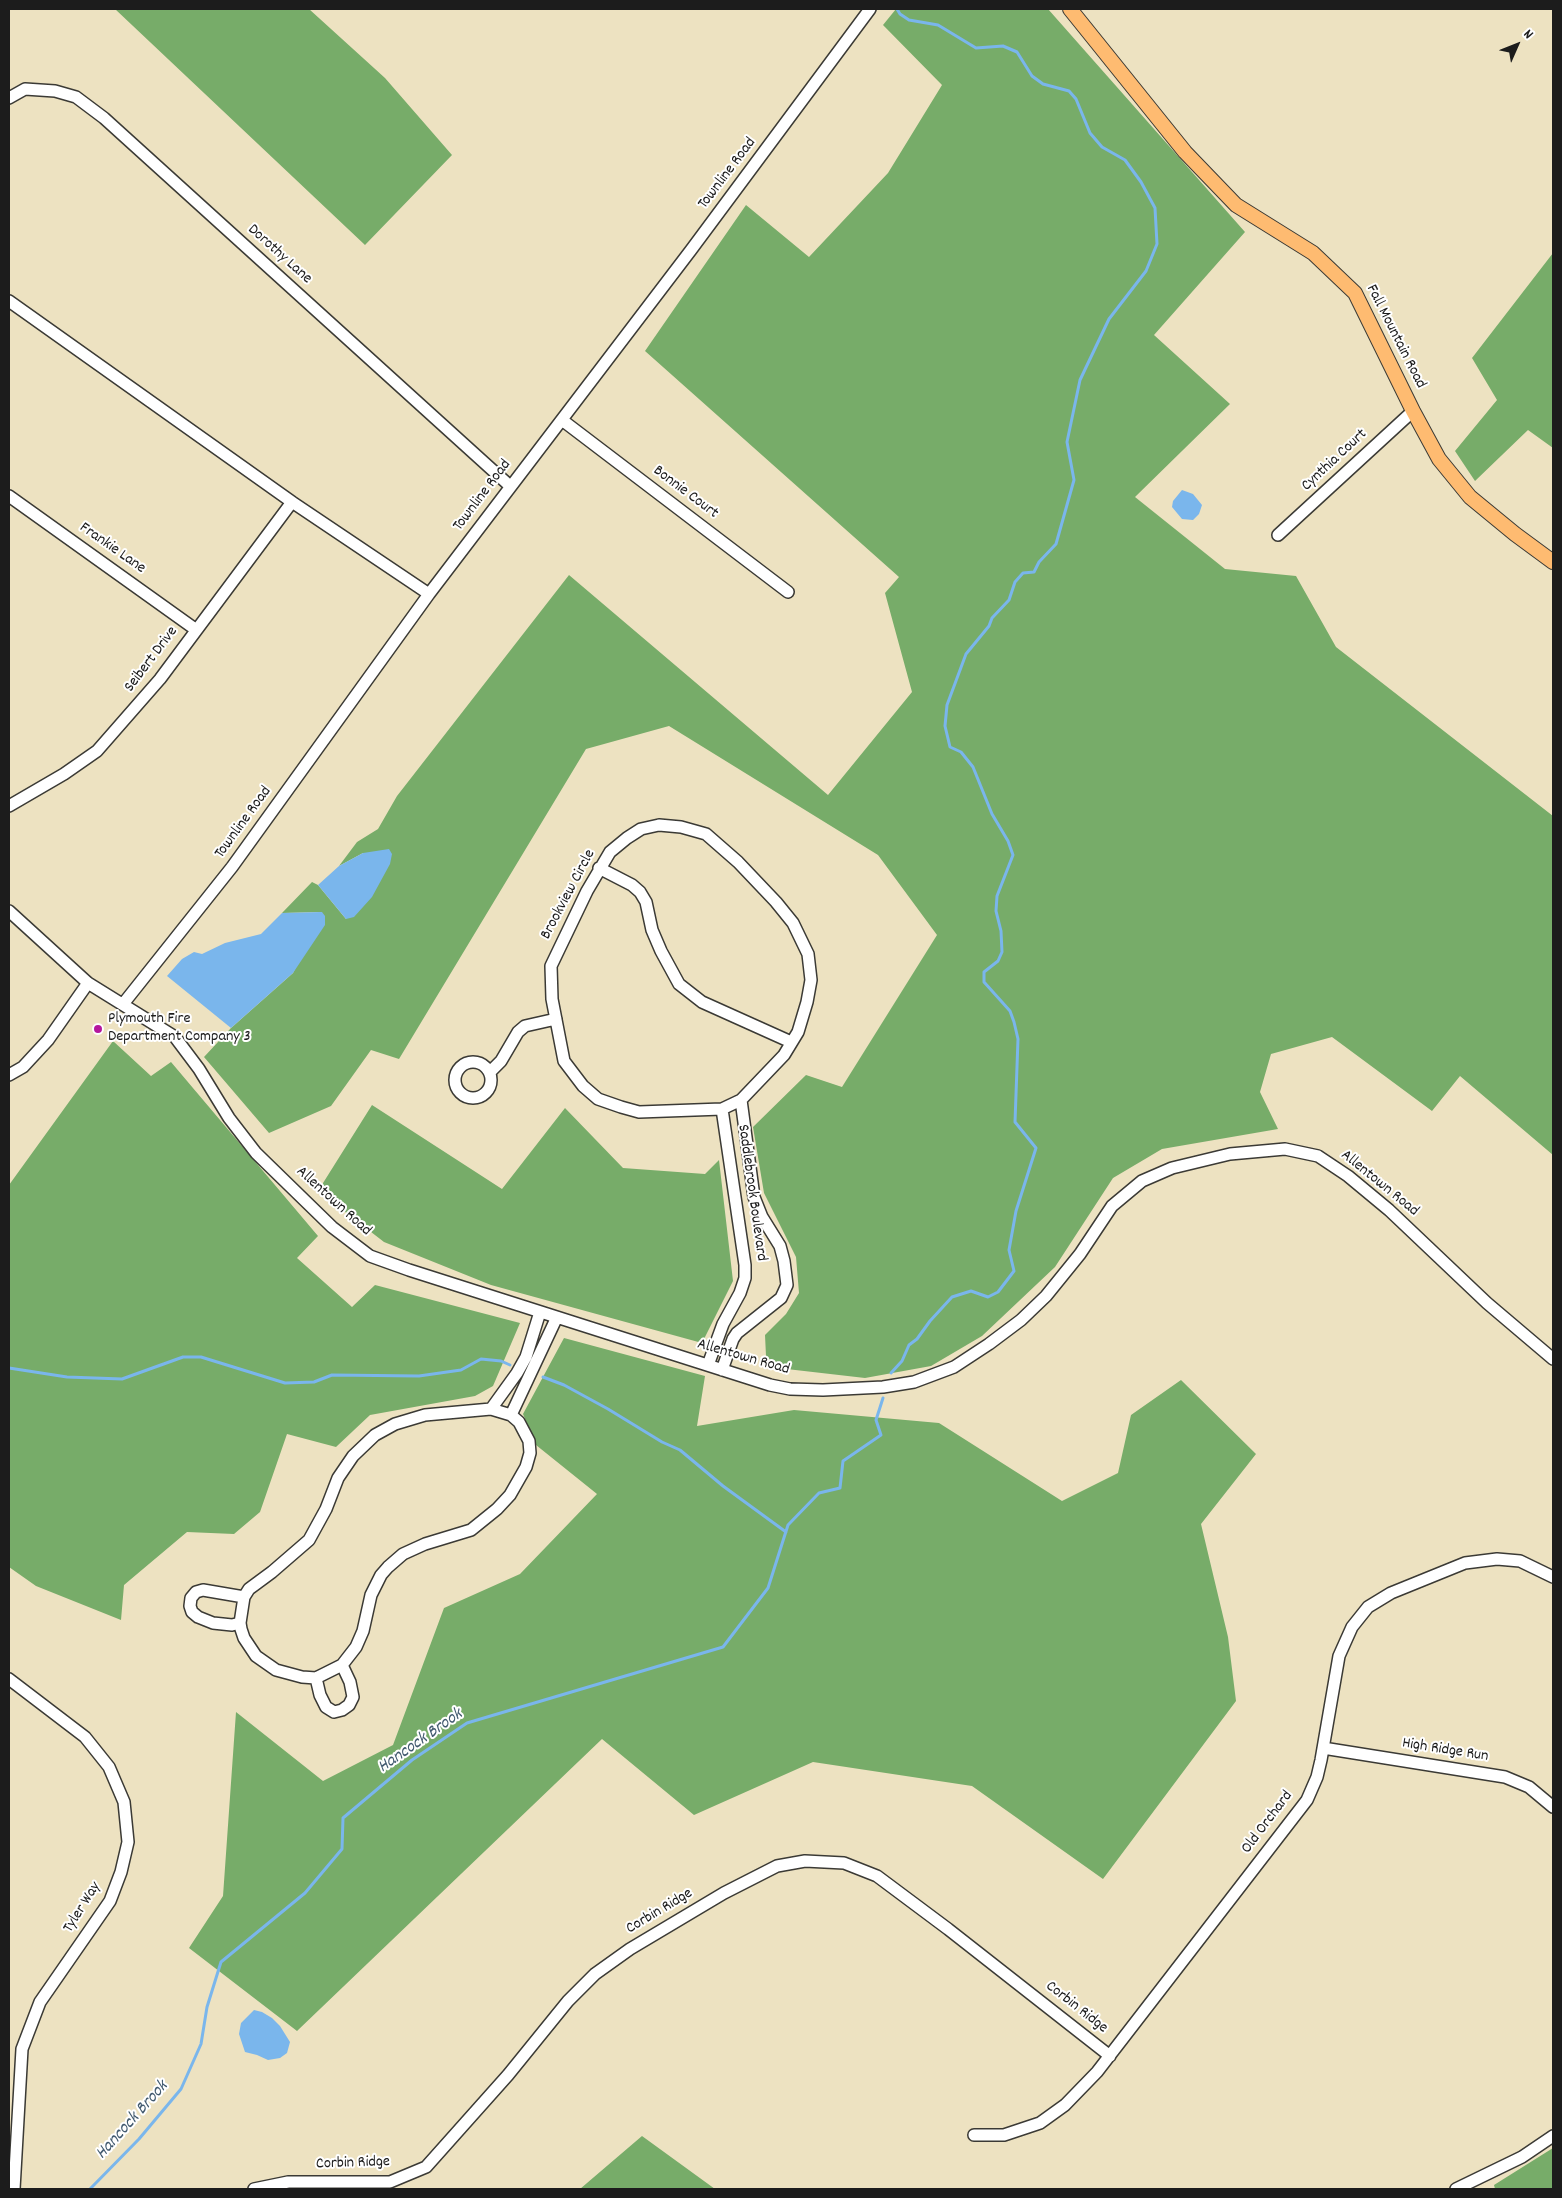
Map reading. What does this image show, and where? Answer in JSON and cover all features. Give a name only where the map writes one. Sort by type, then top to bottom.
[{"type":"main road","name":"Fall Mountain Road","points":[[1070,9],[1185,152],[1236,205],[1313,253],[1355,294],[1413,411],[1440,459],[1461,487],[1515,534],[1553,562]]},
{"type":"street","name":"Townline Road","points":[[123,1004],[232,867],[429,594],[870,9]]},
{"type":"street","name":"Dorothy Lane","points":[[9,98],[26,89],[55,91],[76,97],[97,113],[510,486]]},
{"type":"street","points":[[9,301],[292,502],[429,594]]},
{"type":"street","name":"Cynthia Court","points":[[1278,535],[1413,411]]},
{"type":"street","name":"Bonnie Court","points":[[562,420],[788,592]]},
{"type":"street","name":"Frankie Lane","points":[[9,496],[196,629]]},
{"type":"street","name":"Seibert Drive","points":[[9,806],[64,774],[97,751],[154,686],[292,502]]},
{"type":"street","name":"Brookview Circle","points":[[659,824],[681,827],[706,834],[738,862],[793,923],[808,954],[811,980],[807,1002],[798,1032],[784,1055],[740,1100],[722,1109],[639,1112],[598,1098],[582,1086],[564,1061],[552,999],[551,966],[599,868],[610,852],[641,829],[659,824]]},
{"type":"street","points":[[599,868],[619,877],[640,892],[646,902],[652,930],[670,970],[679,984],[702,1002],[791,1042]]},
{"type":"street","name":"Allentown Road","points":[[9,911],[88,983],[174,1037],[199,1069],[229,1118],[256,1153],[332,1227],[370,1256],[770,1385],[823,1390],[882,1386],[914,1382],[954,1367],[1021,1320],[1046,1296],[1080,1254],[1112,1206],[1142,1181],[1172,1168],[1230,1154],[1285,1149],[1318,1156],[1348,1176],[1389,1210],[1487,1303],[1553,1359]]},
{"type":"street","points":[[9,1075],[23,1067],[48,1040],[88,983]]},
{"type":"street","points":[[490,1072],[501,1061],[518,1032],[525,1026],[556,1019]]},
{"type":"street","name":"Saddlebrook Boulevard","points":[[722,1370],[733,1338],[780,1298],[786,1285],[784,1261],[780,1246],[762,1217],[754,1197],[740,1100]]},
{"type":"street","name":"Saddlebrook Boulevard","points":[[708,1365],[723,1324],[740,1293],[745,1266],[722,1109]]},
{"type":"street","points":[[491,1409],[517,1374],[526,1357],[540,1312]]},
{"type":"street","points":[[511,1415],[558,1317]]},
{"type":"street","points":[[491,1409],[511,1415],[520,1422],[529,1441],[530,1453],[526,1468],[510,1495],[497,1509],[471,1530],[425,1544],[403,1554],[388,1567],[381,1575],[371,1595],[363,1630],[356,1647],[342,1665],[316,1678],[292,1675],[276,1670],[256,1656],[244,1638],[240,1623],[244,1597],[248,1589],[298,1551],[309,1540],[326,1509],[338,1478],[353,1456],[375,1434],[395,1424],[425,1415],[491,1409]]},
{"type":"street","name":"Old Orchard","points":[[974,2135],[1004,2135],[1040,2123],[1065,2105],[1110,2056],[1307,1800],[1317,1777],[1338,1656],[1352,1628],[1368,1607],[1391,1593],[1465,1563],[1496,1559],[1520,1561],[1553,1577]]},
{"type":"street","points":[[240,1623],[232,1626],[198,1618],[192,1612],[190,1606],[191,1598],[196,1592],[202,1590],[244,1597]]},
{"type":"street","points":[[316,1678],[320,1695],[326,1707],[334,1712],[342,1710],[349,1705],[353,1697],[350,1682],[342,1665]]},
{"type":"street","name":"Tyler Way","points":[[11,1686],[85,1737],[109,1767],[124,1802],[128,1842],[121,1872],[110,1901],[40,2002],[22,2049],[14,2189]]},
{"type":"street","name":"High Ridge Run","points":[[1323,1748],[1505,1777],[1529,1787],[1553,1807]]},
{"type":"street","name":"Corbin Ridge","points":[[254,2189],[288,2182],[390,2182],[426,2167],[508,2075],[568,2001],[595,1974],[630,1949],[724,1893],[777,1866],[806,1861],[844,1863],[878,1876],[1110,2056]]},
{"type":"street","points":[[1456,2189],[1522,2158],[1553,2136]]},
{"type":"green space","points":[[115,9],[309,9],[385,78],[452,155],[365,245]]},
{"type":"green space","points":[[896,9],[1048,9],[1245,232],[1154,335],[1230,404],[1135,497],[1225,569],[1296,576],[1336,647],[1553,816],[1553,1155],[1460,1076],[1432,1111],[1332,1037],[1271,1054],[1260,1092],[1278,1129],[1162,1149],[1113,1178],[1055,1267],[982,1336],[931,1366],[865,1378],[778,1368],[766,1356],[765,1335],[786,1314],[799,1293],[796,1257],[764,1193],[753,1127],[806,1075],[842,1087],[937,935],[878,855],[669,726],[586,749],[399,1059],[371,1050],[331,1106],[269,1133],[204,1057],[231,1028],[293,973],[322,912],[282,913],[312,882],[318,885],[346,919],[363,853],[339,866],[357,842],[378,829],[397,796],[569,575],[828,795],[912,692],[885,593],[899,577],[645,351],[746,205],[809,257],[888,173],[942,85],[883,25]]},
{"type":"green space","points":[[1553,253],[1553,448],[1528,430],[1475,481],[1455,451],[1497,400],[1472,358]]},
{"type":"green space","points":[[113,1041],[151,1076],[171,1062],[318,1236],[297,1258],[352,1307],[375,1285],[520,1323],[493,1386],[475,1396],[370,1415],[336,1447],[287,1434],[260,1512],[234,1534],[187,1532],[124,1585],[121,1620],[36,1586],[9,1567],[9,1185]]},
{"type":"green space","points":[[372,1105],[502,1189],[565,1108],[623,1168],[705,1174],[719,1160],[733,1281],[702,1343],[491,1285],[384,1242],[318,1191]]},
{"type":"green space","points":[[564,1338],[705,1376],[697,1426],[794,1410],[939,1423],[1062,1501],[1118,1473],[1131,1415],[1181,1380],[1256,1454],[1201,1524],[1228,1637],[1236,1701],[1103,1879],[972,1786],[813,1762],[694,1815],[602,1739],[297,2031],[189,1948],[223,1896],[236,1712],[323,1781],[393,1745],[444,1608],[520,1574],[597,1494],[536,1445],[523,1414]]},
{"type":"green space","points":[[642,2136],[715,2189],[580,2189]]},
{"type":"green space","points":[[1553,2148],[1553,2189],[1495,2189],[1494,2185]]},
{"type":"water","points":[[1182,490],[1193,494],[1202,505],[1199,514],[1193,520],[1182,519],[1172,507],[1173,501]]},
{"type":"water","points":[[389,849],[392,854],[390,864],[372,897],[354,917],[346,919],[318,885],[339,866],[363,853]]},
{"type":"water","points":[[322,912],[325,916],[325,925],[293,973],[231,1028],[167,976],[182,959],[194,952],[202,954],[225,943],[261,934],[282,913]]},
{"type":"water","points":[[254,2010],[272,2018],[280,2026],[290,2042],[287,2053],[280,2058],[268,2060],[245,2052],[239,2034],[241,2023]]},
{"type":"waterway","name":"Hancock Brook","points":[[891,1373],[902,1361],[909,1345],[917,1339],[930,1321],[952,1297],[971,1291],[988,1297],[998,1292],[1014,1271],[1009,1250],[1016,1211],[1036,1148],[1015,1122],[1018,1039],[1014,1022],[1010,1011],[984,982],[984,972],[998,961],[1002,952],[1001,931],[996,911],[997,896],[1013,855],[1008,841],[992,814],[973,767],[961,752],[950,747],[945,726],[947,705],[966,654],[989,626],[992,618],[1009,600],[1015,582],[1023,573],[1034,572],[1039,562],[1056,544],[1074,480],[1067,442],[1080,380],[1109,319],[1146,271],[1157,244],[1155,208],[1141,182],[1125,160],[1102,147],[1090,133],[1076,99],[1069,91],[1043,84],[1032,76],[1017,52],[1003,46],[976,48],[938,25],[909,20],[900,14],[897,9]]},
{"type":"waterway","points":[[9,1368],[67,1377],[122,1379],[183,1357],[201,1357],[285,1383],[314,1382],[332,1375],[419,1376],[461,1370],[481,1359],[501,1361],[510,1365]]},
{"type":"waterway","points":[[543,1377],[564,1385],[662,1442],[680,1450],[723,1486],[786,1532]]},
{"type":"waterway","name":"Hancock Brook","points":[[90,2189],[139,2139],[181,2089],[201,2044],[207,2007],[221,1962],[305,1893],[342,1849],[343,1818],[412,1760],[467,1723],[723,1647],[768,1588],[788,1525],[819,1493],[840,1488],[843,1461],[881,1435],[876,1420],[883,1398]]},
{"type":"place","name":"Plymouth Fire Department Company 3","points":[[98,1029]]}]
